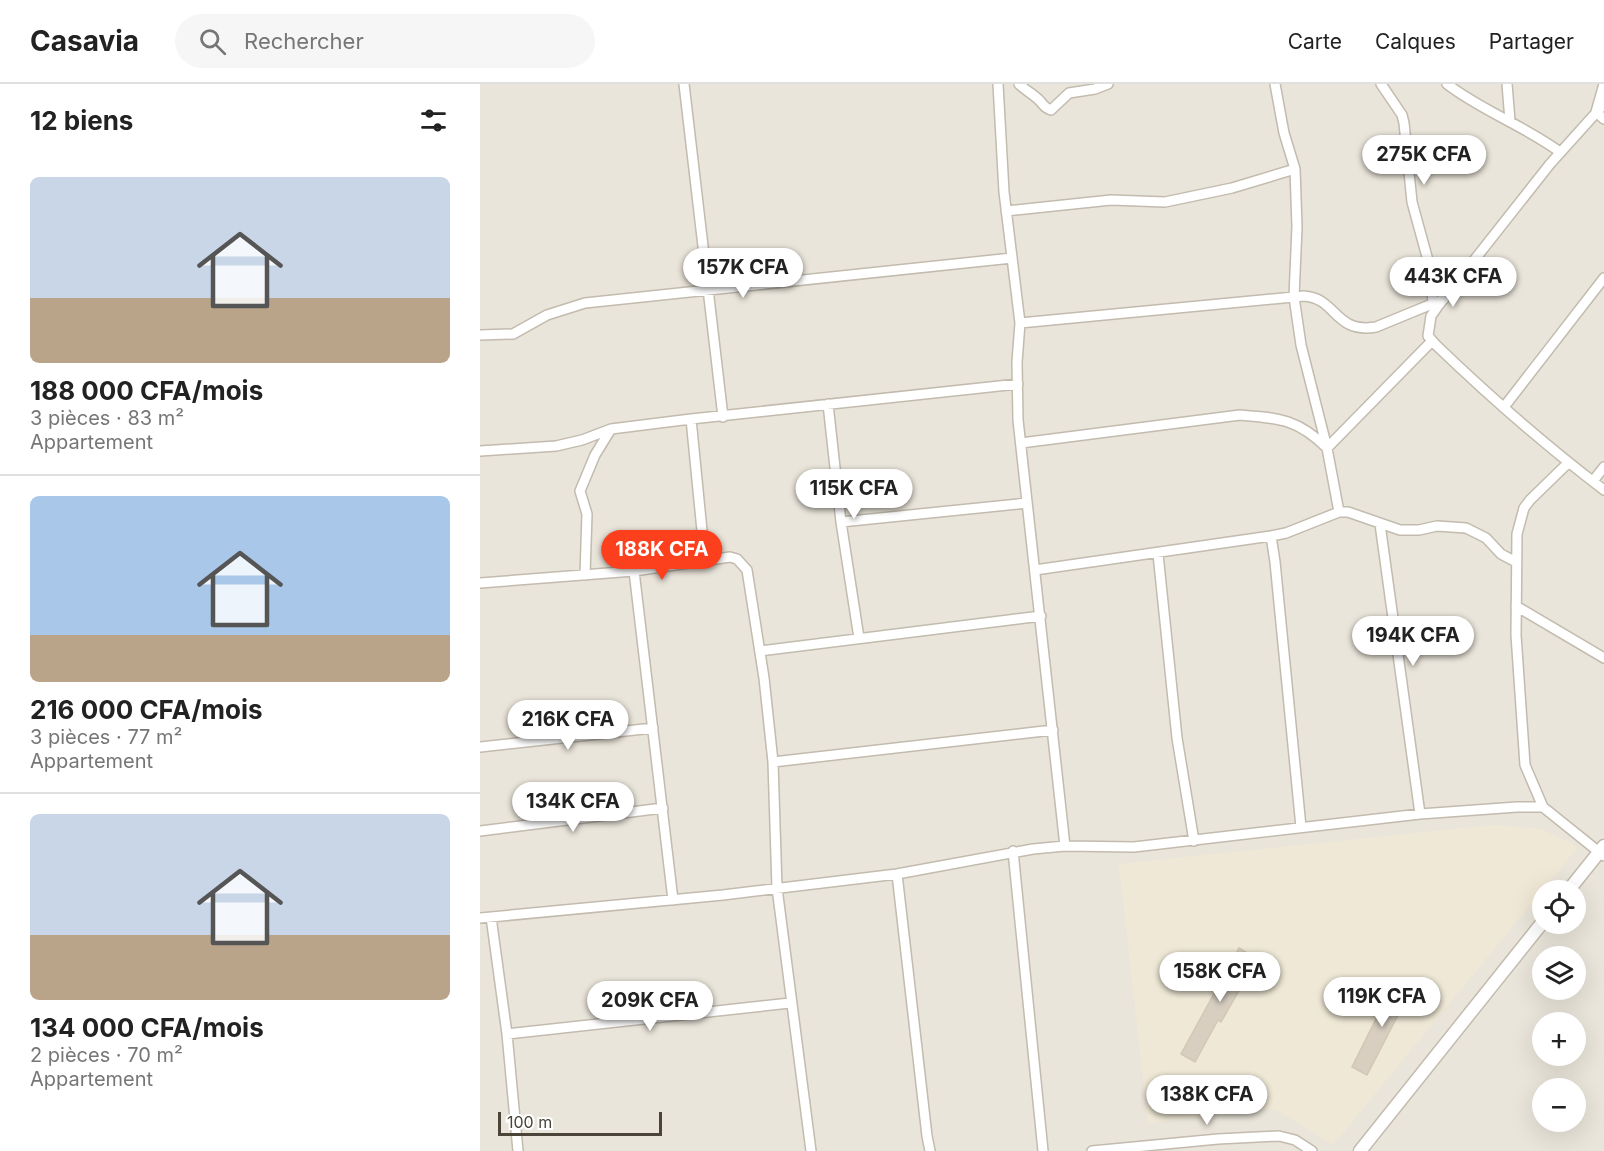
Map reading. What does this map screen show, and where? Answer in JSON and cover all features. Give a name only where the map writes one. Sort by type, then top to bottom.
[{"type":"street","points":[[684,84],[723,417]]},
{"type":"street","points":[[998,84],[1006,211],[1020,323],[1018,384],[1021,442],[1065,846]]},
{"type":"street","points":[[1019,84],[1045,108],[1051,110],[1069,93],[1095,89],[1108,84]]},
{"type":"street","points":[[1275,84],[1284,133],[1295,169],[1297,226],[1294,297],[1301,345],[1327,448],[1339,513]]},
{"type":"street","points":[[1381,84],[1402,115],[1404,123],[1412,202],[1429,264],[1433,303]]},
{"type":"street","points":[[1447,84],[1492,113],[1543,139],[1560,152]]},
{"type":"street","points":[[1507,84],[1510,121]]},
{"type":"street","points":[[1600,115],[1604,84]]},
{"type":"street","points":[[1604,104],[1600,115],[1560,152],[1431,316],[1428,336],[1503,407],[1568,463],[1604,490]]},
{"type":"street","points":[[1006,211],[1111,200],[1165,202],[1232,188],[1295,169]]},
{"type":"street","points":[[480,335],[513,334],[547,315],[585,303],[1012,258]]},
{"type":"street","points":[[1503,407],[1604,278]]},
{"type":"street","points":[[1020,323],[1304,296],[1317,298],[1347,323],[1357,328],[1377,327],[1444,299]]},
{"type":"street","points":[[1327,448],[1432,341]]},
{"type":"street","points":[[480,451],[556,446],[582,441],[611,429],[691,419],[1018,384]]},
{"type":"street","points":[[828,404],[841,522],[859,639]]},
{"type":"street","points":[[1021,442],[1240,415],[1290,422],[1312,433],[1327,448]]},
{"type":"street","points":[[691,419],[705,561]]},
{"type":"street","points":[[585,575],[587,514],[580,490],[595,455],[611,429]]},
{"type":"street","points":[[1568,463],[1524,508],[1517,534],[1516,606],[1525,765],[1543,807],[1602,851],[1577,880]]},
{"type":"street","points":[[1593,481],[1604,467]]},
{"type":"street","points":[[841,522],[1027,503]]},
{"type":"street","points":[[1035,570],[1271,536],[1286,533],[1339,513],[1357,514],[1380,524],[1408,531],[1437,526],[1477,531],[1501,554],[1516,562]]},
{"type":"street","points":[[1380,524],[1420,814]]},
{"type":"street","points":[[1271,536],[1301,827]]},
{"type":"street","points":[[1158,554],[1177,738],[1194,841]]},
{"type":"street","points":[[480,583],[634,572],[730,557],[737,559],[747,570],[760,651],[773,762],[777,888],[790,1003],[811,1151]]},
{"type":"street","points":[[634,572],[673,900]]},
{"type":"street","points":[[1516,606],[1604,658]]},
{"type":"street","points":[[760,651],[1041,616]]},
{"type":"street","points":[[480,747],[653,728]]},
{"type":"street","points":[[773,762],[1053,730]]},
{"type":"street","points":[[480,918],[673,900],[897,874],[1013,851],[1065,846],[1134,847],[1420,814],[1543,807]]},
{"type":"street","points":[[480,831],[663,808]]},
{"type":"street","points":[[1013,851],[1044,1151]]},
{"type":"street","points":[[897,874],[930,1151]]},
{"type":"street","points":[[491,917],[507,1034],[518,1151]]},
{"type":"street","points":[[1360,1151],[1533,934]]},
{"type":"street","points":[[507,1034],[790,1003]]},
{"type":"street","points":[[1092,1151],[1218,1139],[1279,1136],[1295,1140],[1312,1151]]},
{"type":"shaded area","points":[[480,84],[1604,84],[1604,1151],[480,1151]]},
{"type":"shaded area","points":[[1492,825],[1541,829],[1578,847],[1551,880],[1532,880],[1532,903],[1333,1145],[1275,1109],[1148,1123],[1119,864]]},
{"type":"building","points":[[1239,948],[1257,959],[1221,1022],[1218,1020],[1195,1062],[1181,1054]]},
{"type":"building","points":[[1395,981],[1411,990],[1367,1075],[1352,1067]]}]
